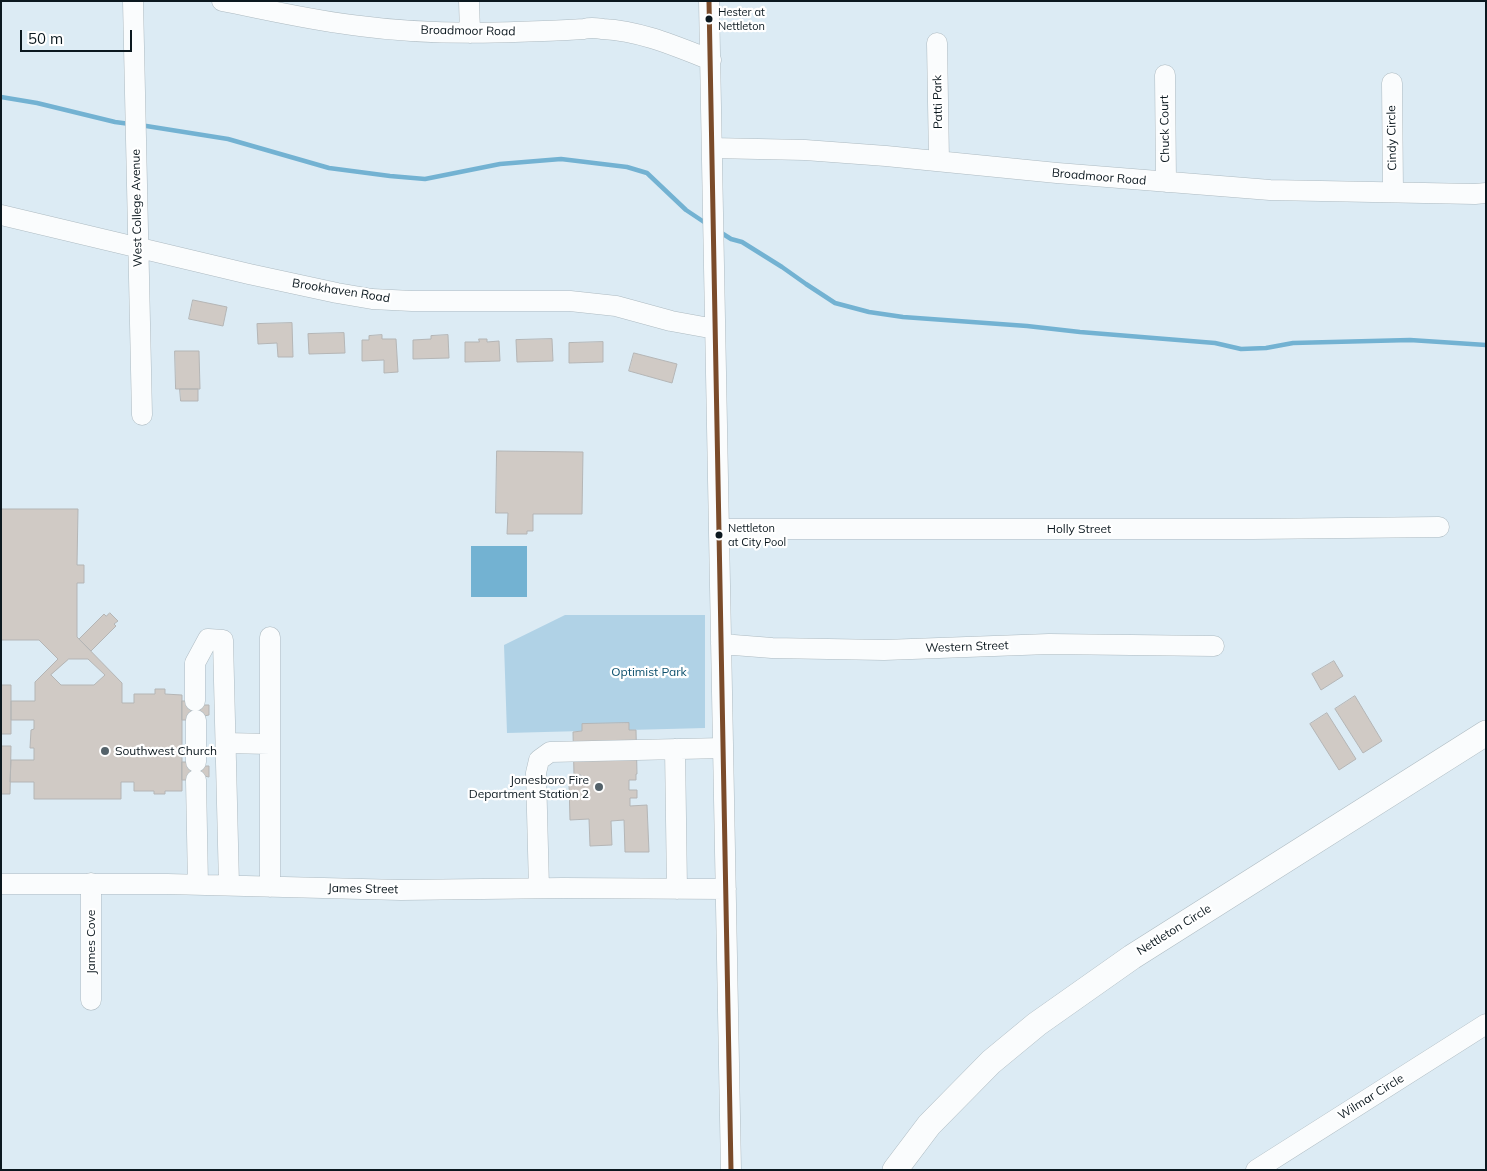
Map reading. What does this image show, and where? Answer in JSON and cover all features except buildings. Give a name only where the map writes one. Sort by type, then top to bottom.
[{"type":"main road","name":"Nettleton Circle","points":[[895,1170],[929,1125],[992,1062],[1037,1024],[1132,957],[1486,733]]},
{"type":"street","name":"West College Avenue","points":[[133,1],[142,415]]},
{"type":"street","name":"Broadmoor Road","points":[[222,1],[244,3],[298,17],[362,27],[470,33],[541,32],[590,27],[624,30],[652,37],[710,60]]},
{"type":"street","points":[[469,1],[470,33]]},
{"type":"street","points":[[709,1],[731,1170]]},
{"type":"street","name":"Patti Park","points":[[937,43],[940,161]]},
{"type":"street","name":"Chuck Court","points":[[1165,75],[1166,182]]},
{"type":"street","name":"Cindy Circle","points":[[1392,84],[1393,192]]},
{"type":"street","name":"Broadmoor Road","points":[[712,148],[805,150],[1270,190],[1486,193]]},
{"type":"street","name":"Brookhaven Road","points":[[1,215],[249,274],[372,299],[412,301],[570,301],[616,306],[671,321],[715,329]]},
{"type":"street","name":"Holly Street","points":[[719,529],[1439,527]]},
{"type":"street","points":[[270,637],[270,887]]},
{"type":"street","points":[[198,884],[195,663],[208,640],[224,640],[229,886]]},
{"type":"street","name":"Western Street","points":[[721,644],[772,648],[884,650],[1049,644],[1214,646]]},
{"type":"street","points":[[226,743],[270,744]]},
{"type":"street","points":[[539,888],[536,773],[539,760],[550,752],[723,748]]},
{"type":"street","points":[[675,749],[677,889]]},
{"type":"street","name":"James Cove","points":[[91,883],[91,1000]]},
{"type":"street","name":"James Street","points":[[1,884],[198,884],[402,890],[539,888],[726,889]]},
{"type":"street","name":"Wilmar Circle","points":[[1256,1170],[1486,1024]]},
{"type":"green space","name":"Optimist Park","points":[[565,615],[705,615],[705,728],[629,730],[628,723],[582,724],[582,731],[507,733],[504,645]]},
{"type":"shaded area","points":[[471,546],[527,546],[527,597],[471,597]]},
{"type":"waterway","points":[[1,97],[37,103],[130,124]]},
{"type":"waterway","points":[[140,125],[228,139],[329,168],[390,176],[425,179],[500,164],[561,159],[627,167],[647,173],[686,210],[707,224]]},
{"type":"waterway","points":[[720,232],[731,239],[742,242],[835,303],[869,312],[903,317],[1215,343],[1241,349],[1266,348],[1293,343],[1410,340],[1486,345]]},
{"type":"transit line","points":[[709,1],[731,1170]]},
{"type":"place","name":"Hester at Nettleton","points":[[709,19]]},
{"type":"place","name":"Nettleton at City Pool","points":[[719,535]]},
{"type":"place","name":"Southwest Church","points":[[105,751]]},
{"type":"place","name":"Jonesboro Fire Department Station 2","points":[[599,787]]}]
